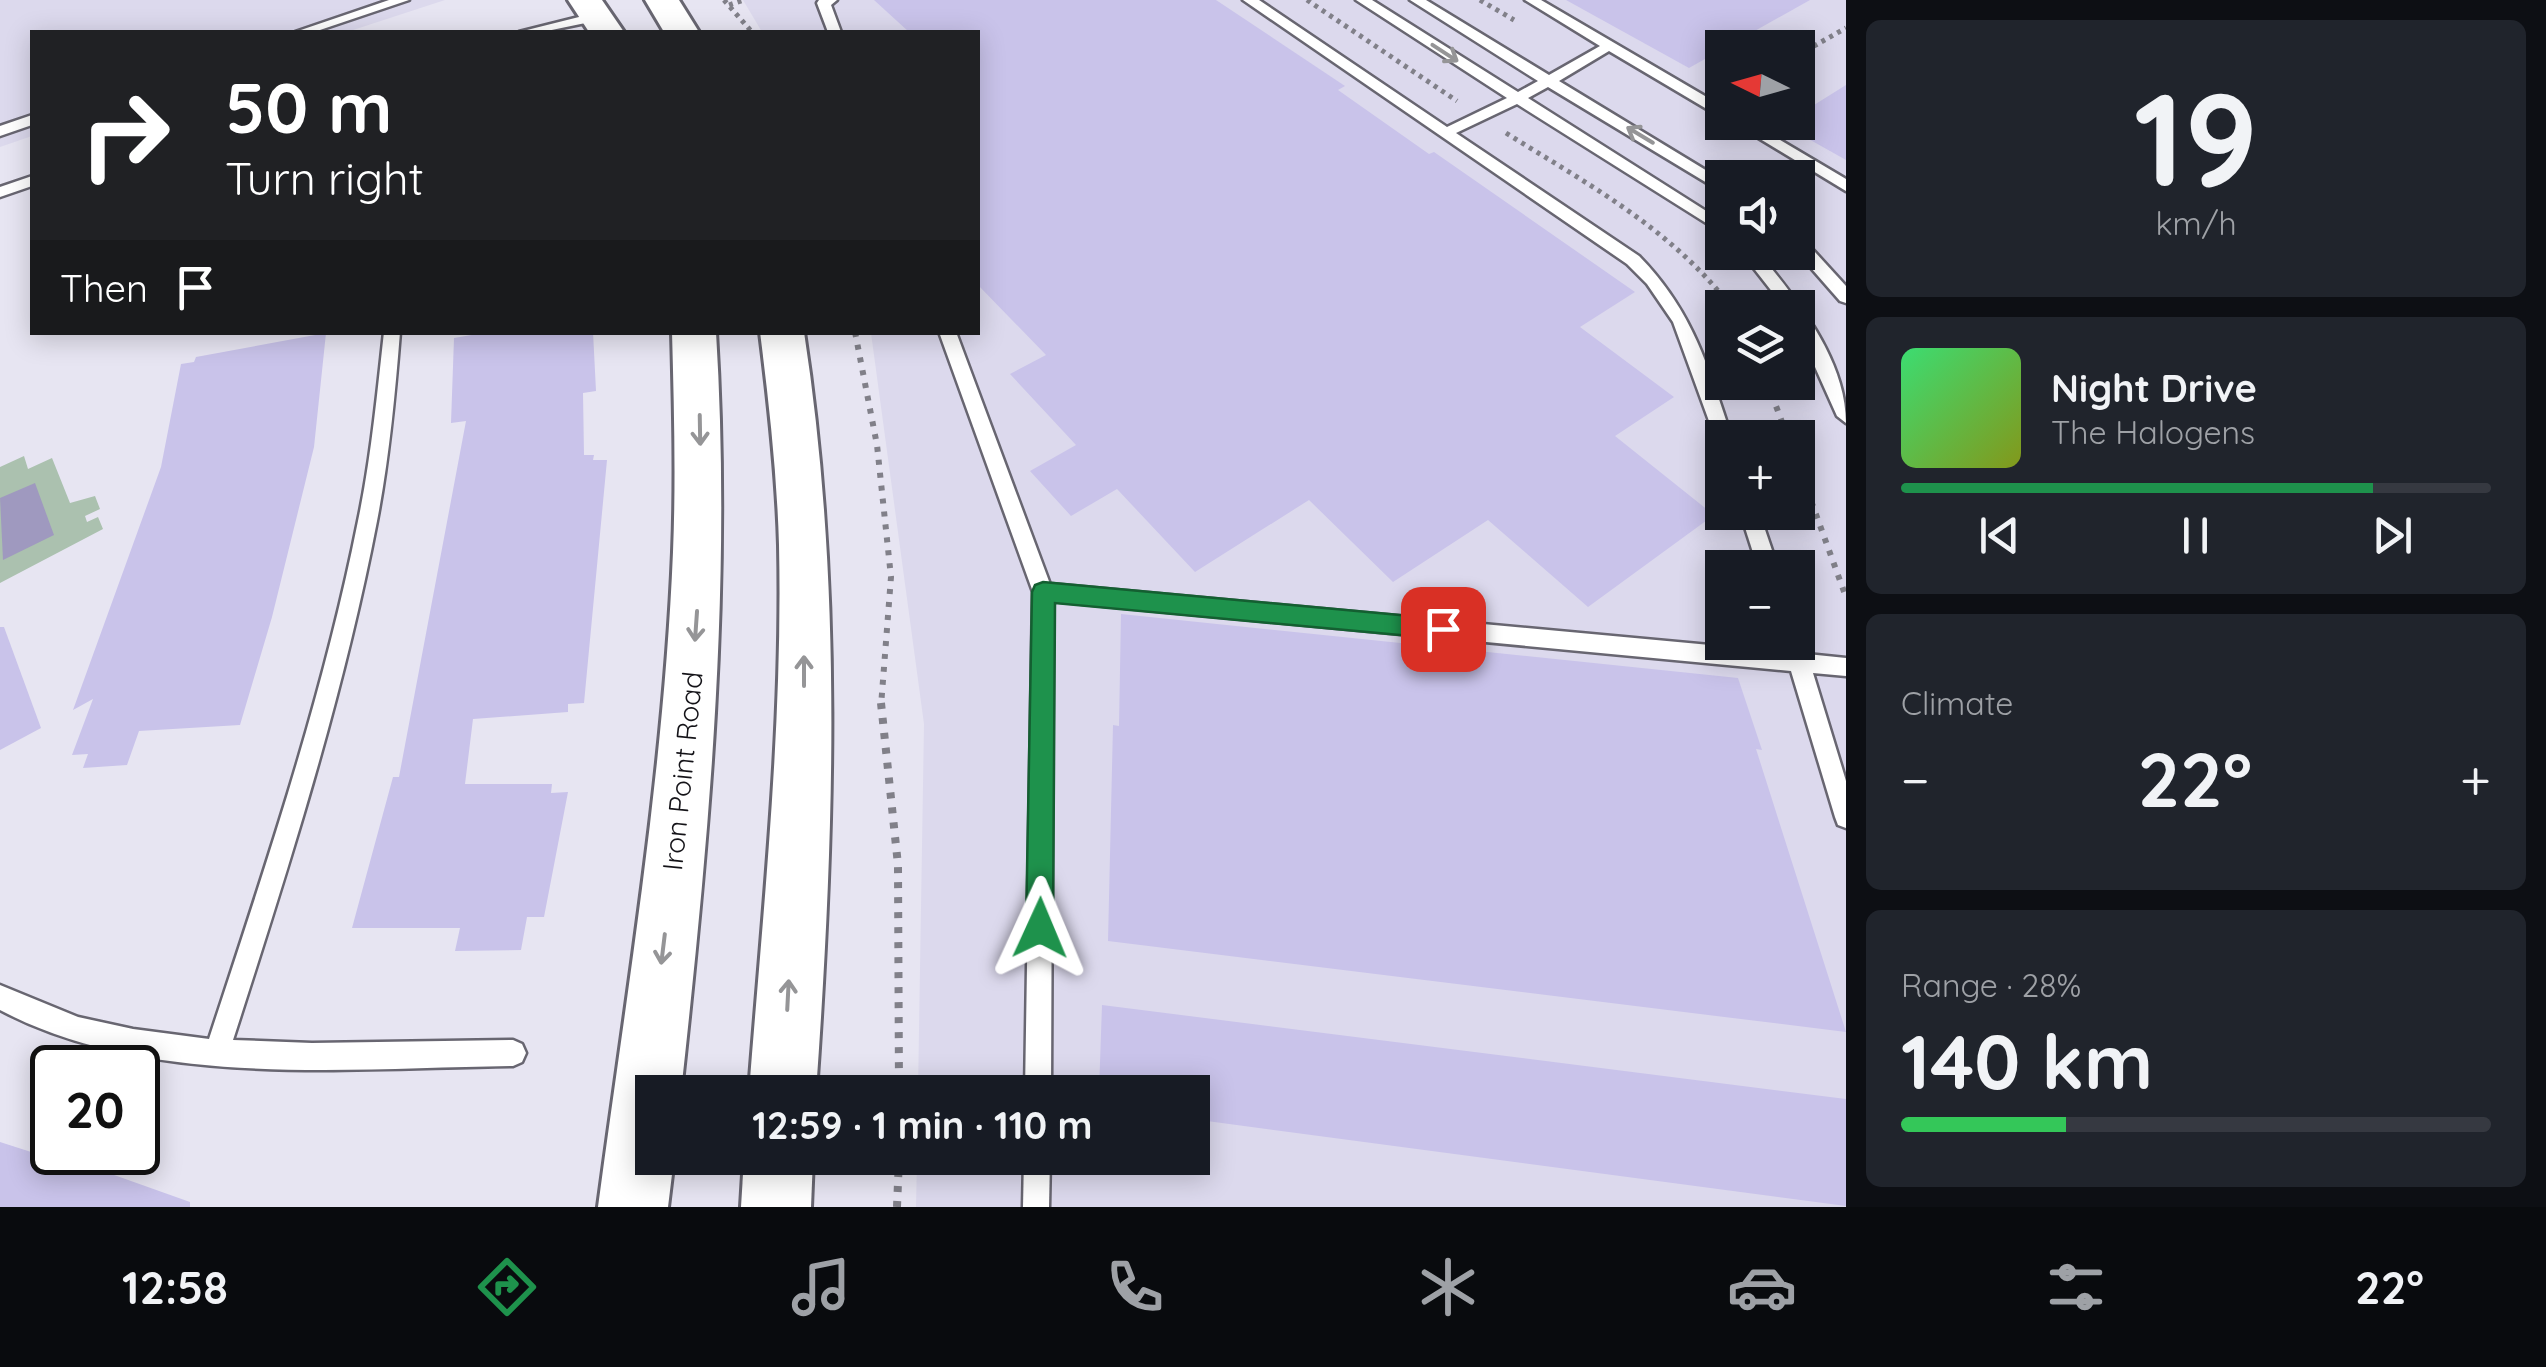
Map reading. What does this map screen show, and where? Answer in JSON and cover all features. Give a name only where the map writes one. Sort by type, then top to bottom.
[{"type":"main road","points":[[662,0],[680,30]]},
{"type":"main road","name":"Iron Point Road","points":[[632,1207],[691,710],[702,529],[694,335]]},
{"type":"main road","points":[[782,335],[804,545],[804,730],[783,1075]]},
{"type":"main road","points":[[776,1207],[777,1175]]},
{"type":"lane","points":[[308,30],[402,0]]},
{"type":"lane","points":[[830,0],[824,2],[834,30]]},
{"type":"lane","points":[[1250,0],[1633,260],[1658,282],[1676,306],[1688,332],[1717,420]]},
{"type":"lane","points":[[1363,0],[1705,217]]},
{"type":"lane","points":[[1416,0],[1705,177]]},
{"type":"lane","points":[[1540,2],[1705,102]]},
{"type":"lane","points":[[535,30],[595,17]]},
{"type":"lane","points":[[1446,133],[1518,98],[1609,46]]},
{"type":"lane","points":[[0,131],[30,121]]},
{"type":"lane","points":[[1770,140],[1804,160]]},
{"type":"lane","points":[[1815,167],[1846,186]]},
{"type":"lane","points":[[0,192],[30,182]]},
{"type":"lane","points":[[1815,263],[1846,297]]},
{"type":"lane","points":[[1764,270],[1780,290]]},
{"type":"lane","points":[[217,1052],[312,755],[348,624],[383,448],[392,335]]},
{"type":"lane","points":[[948,335],[1043,592],[1038,1075]]},
{"type":"lane","points":[[1815,350],[1846,416]]},
{"type":"lane","points":[[1043,592],[1705,645]]},
{"type":"lane","points":[[1815,658],[1846,667]]},
{"type":"lane","points":[[1798,660],[1846,817]]},
{"type":"lane","points":[[0,997],[76,1028],[143,1044],[303,1056],[513,1053]]},
{"type":"lane","points":[[1036,1207],[1037,1175]]},
{"type":"path","points":[[727,3],[744,0]]},
{"type":"path","points":[[1307,0],[1458,101]]},
{"type":"path","points":[[727,3],[750,30]]},
{"type":"path","points":[[1815,45],[1846,28]]},
{"type":"path","points":[[1498,129],[1671,239],[1720,290]]},
{"type":"path","points":[[856,335],[877,445],[891,578],[880,716],[898,865],[899,1075]]},
{"type":"path","points":[[1815,511],[1846,597]]},
{"type":"path","points":[[896,1207],[899,1175]]},
{"type":"shaded area","points":[[0,0],[445,0],[353,30],[30,30],[30,137],[0,147]]},
{"type":"shaded area","points":[[743,0],[1846,0],[1846,1207],[916,1207],[917,1175],[1210,1175],[1210,1075],[918,1075],[924,724],[871,335],[980,335],[980,30],[761,30]]},
{"type":"shaded area","points":[[35,483],[54,535],[3,560],[0,498]]},
{"type":"green space","points":[[24,456],[28,469],[52,458],[70,503],[95,496],[100,509],[85,516],[87,522],[98,517],[103,529],[0,583],[0,467]]},
{"type":"building","points":[[874,0],[1216,0],[1345,86],[1338,90],[1635,292],[1580,327],[1674,397],[1615,436],[1705,508],[1705,522],[1588,607],[1488,520],[1393,582],[1309,500],[1195,572],[1117,489],[1071,516],[1030,471],[1076,445],[1010,374],[1046,355],[980,287],[980,30],[907,30]]},
{"type":"building","points":[[1566,0],[1810,0],[1757,30],[1705,30],[1705,59],[1689,68]]},
{"type":"building","points":[[1846,85],[1846,160],[1810,140],[1815,140],[1815,104]]},
{"type":"building","points":[[326,335],[314,447],[272,617],[240,725],[139,731],[127,765],[83,768],[88,754],[72,755],[93,699],[73,710],[161,467],[181,364],[194,362],[196,357]]},
{"type":"building","points":[[593,335],[596,391],[583,393],[584,455],[607,460],[584,703],[568,704],[568,712],[473,719],[465,784],[552,784],[551,793],[568,792],[544,917],[527,917],[521,950],[455,951],[460,928],[352,928],[393,777],[399,777],[466,421],[451,423],[454,338]]},
{"type":"building","points":[[1121,614],[1738,678],[1762,750],[1756,749],[1846,1032],[1108,941],[1113,725],[1119,726]]},
{"type":"building","points":[[0,627],[4,627],[41,728],[0,750]]},
{"type":"building","points":[[1102,1005],[1846,1099],[1846,1206],[1210,1121],[1210,1075],[1100,1075]]},
{"type":"building","points":[[0,1142],[30,1152],[30,1175],[114,1175],[190,1202],[190,1207],[0,1207]]},
{"type":"route","points":[[1040,928],[1043,592],[1443,629]]}]
